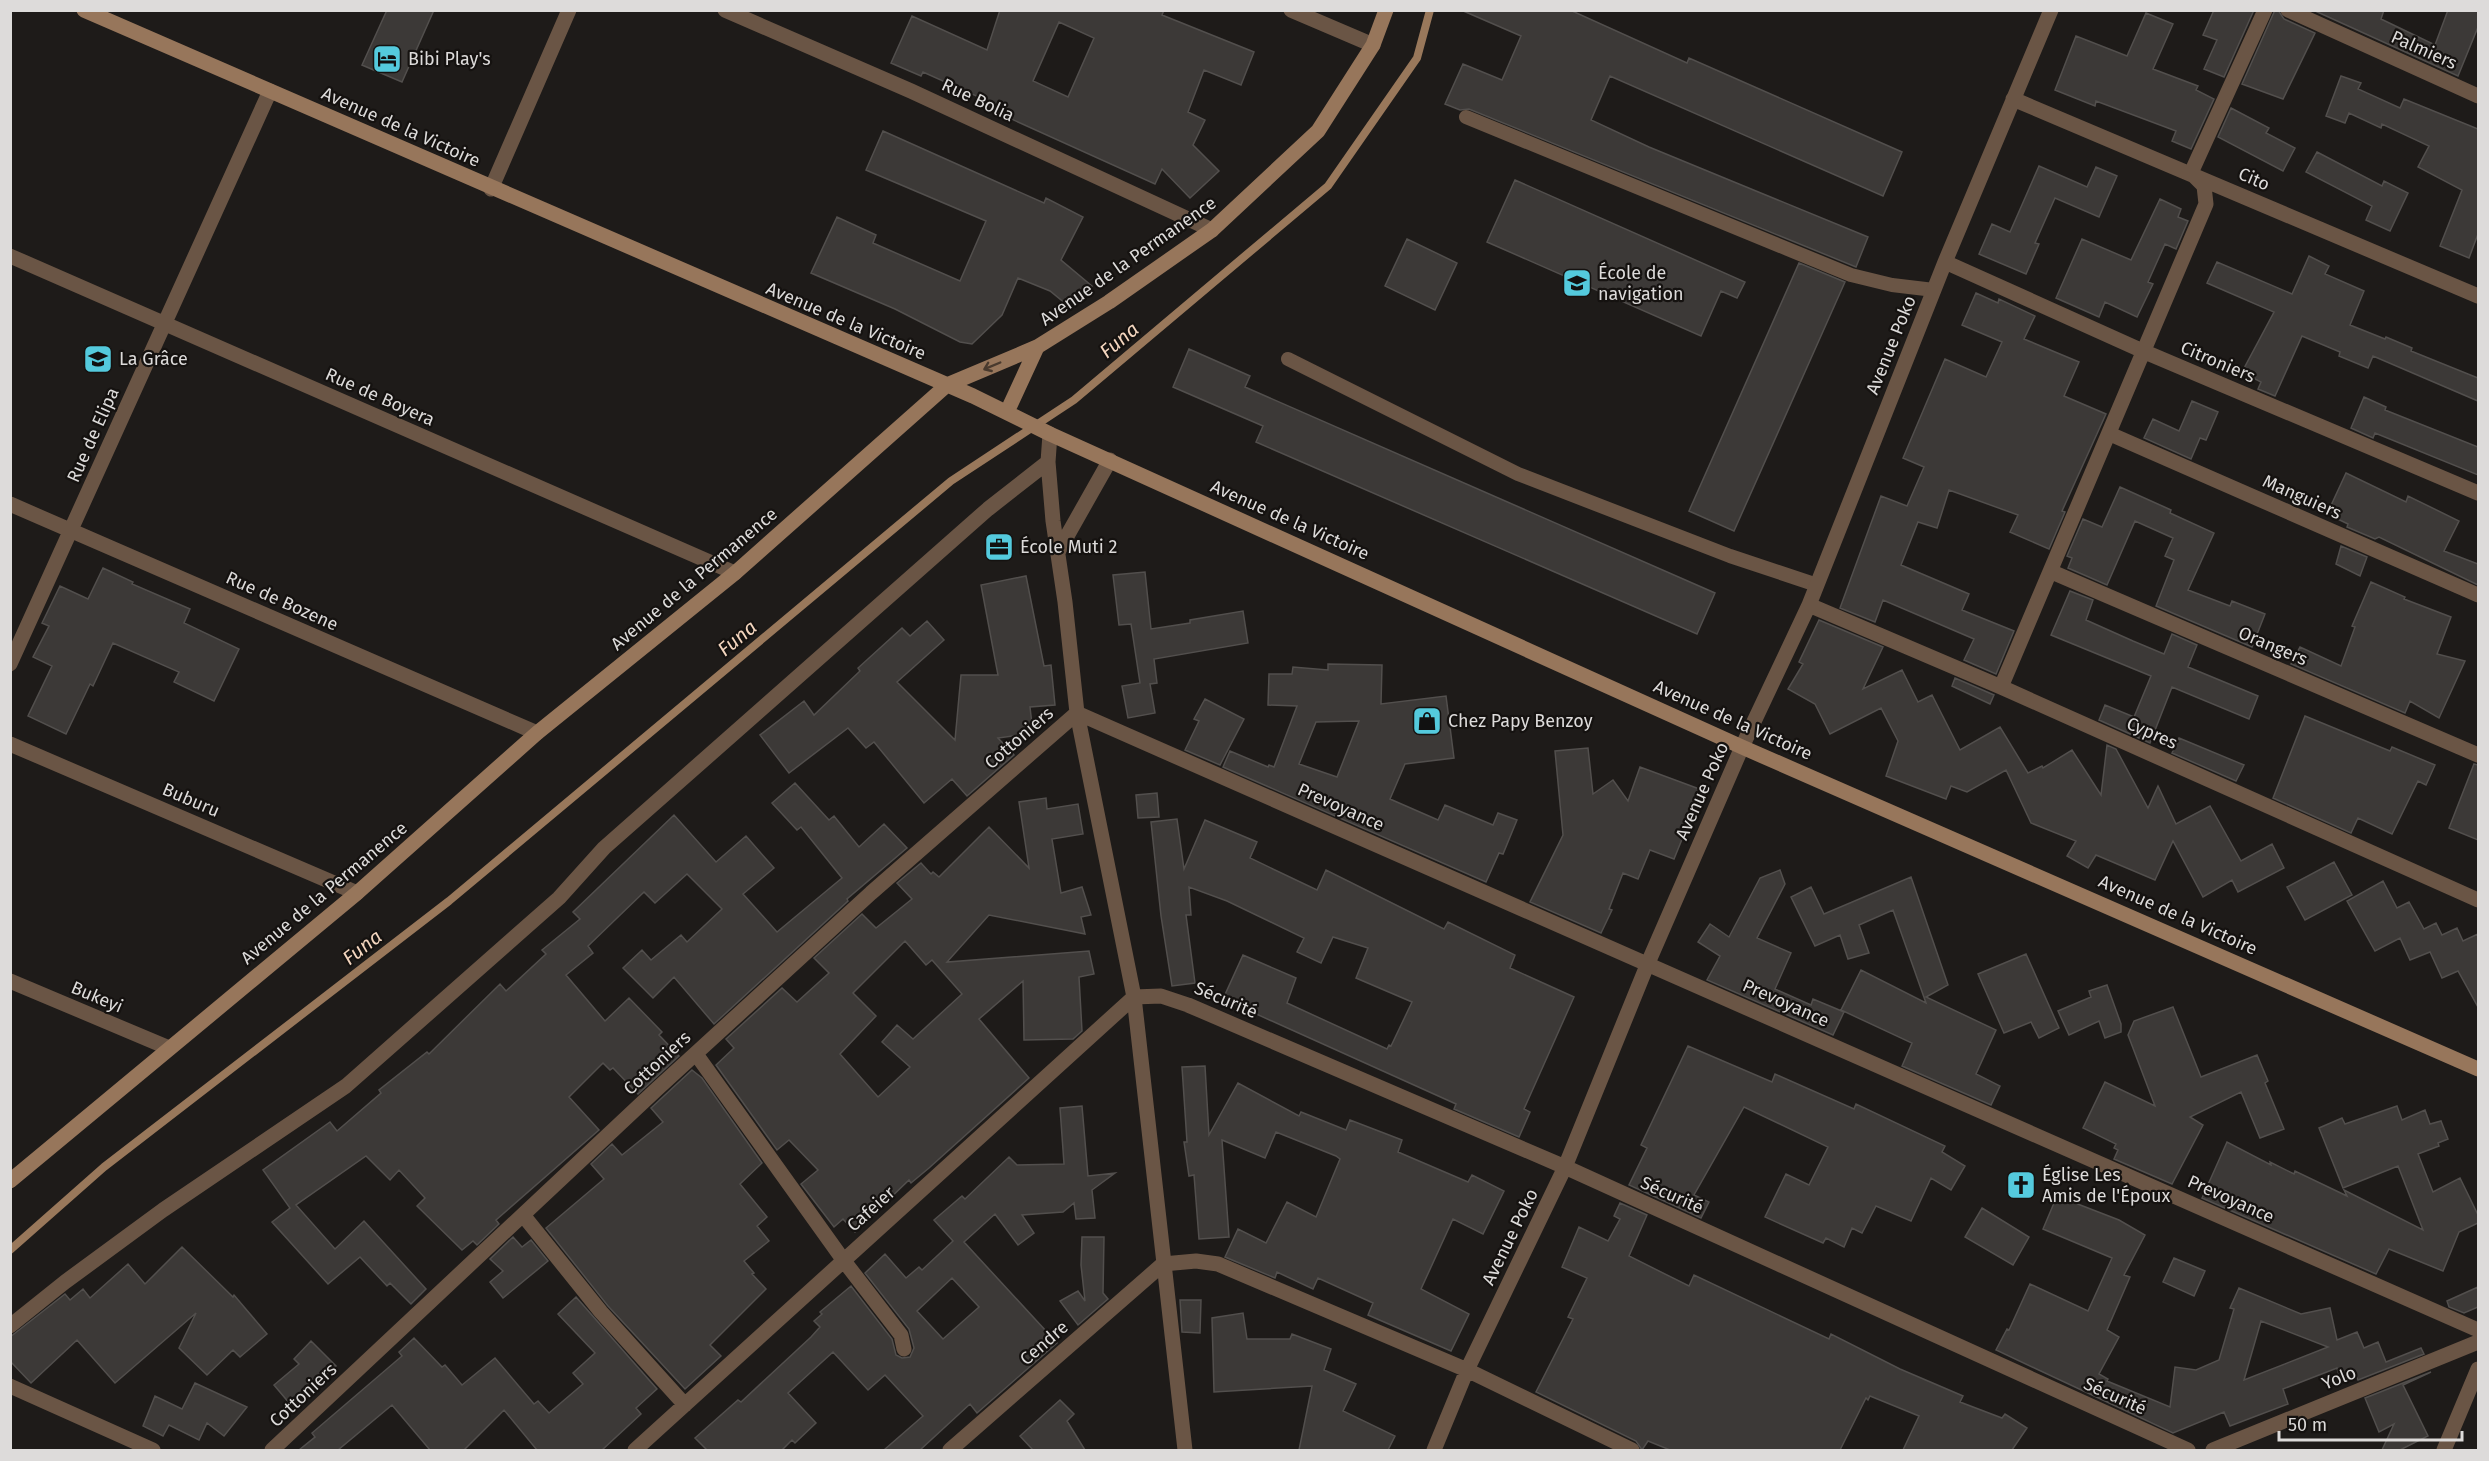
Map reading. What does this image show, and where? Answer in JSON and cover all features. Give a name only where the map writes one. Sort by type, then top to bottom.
[{"type":"main road","name":"Avenue de la Victoire","points":[[84,10],[491,189],[947,385],[1742,747],[2478,1069]]},
{"type":"main road","name":"Avenue de la Permanence","points":[[10,1181],[357,893],[537,733],[735,573],[947,385],[1037,347],[1109,302],[1212,230],[1318,131],[1373,45],[1386,10]]},
{"type":"main road","points":[[1013,415],[1037,347]]},
{"type":"street","points":[[491,189],[569,10]]},
{"type":"street","name":"Rue Bolia","points":[[725,10],[911,91],[1212,230]]},
{"type":"street","points":[[1291,10],[1373,45]]},
{"type":"street","name":"Avenue Poko","points":[[1434,1450],[1467,1370],[1565,1167],[1648,963],[1742,747],[1809,605],[1945,262],[2051,10]]},
{"type":"street","points":[[2001,687],[2052,572],[2206,204],[2204,186],[2191,173],[2265,10]]},
{"type":"street","name":"Palmiers","points":[[2288,10],[2478,96]]},
{"type":"street","name":"Rue de Elipa","points":[[10,664],[270,91]]},
{"type":"street","name":"Cito","points":[[2013,99],[2478,296]]},
{"type":"street","name":"Rue de Boyera","points":[[10,256],[735,573]]},
{"type":"street","name":"Citroniers","points":[[1945,262],[2145,352],[2478,493]]},
{"type":"street","points":[[1046,432],[1077,713],[1134,998],[1185,1450]]},
{"type":"street","name":"Manguiers","points":[[2110,434],[2478,595]]},
{"type":"street","points":[[1058,552],[1110,460]]},
{"type":"street","points":[[10,1326],[163,1210],[346,1086],[559,898],[604,848],[988,509],[1048,462]]},
{"type":"street","name":"Rue de Bozene","points":[[10,504],[537,733]]},
{"type":"street","name":"Orangers","points":[[2052,572],[2478,755]]},
{"type":"street","name":"Cypres","points":[[1809,605],[2001,687],[2478,900]]},
{"type":"street","name":"Prevoyance","points":[[1077,713],[2478,1330]]},
{"type":"street","name":"Cottoniers","points":[[272,1450],[871,893],[1077,713]]},
{"type":"street","name":"Buburu","points":[[10,744],[357,893]]},
{"type":"street","name":"Bukeyi","points":[[10,981],[169,1048]]},
{"type":"street","name":"Sécurité","points":[[1134,998],[1161,996],[1188,1005],[1565,1167],[2188,1450]]},
{"type":"street","name":"Cafeier","points":[[635,1450],[1134,998]]},
{"type":"street","points":[[696,1054],[844,1261],[901,1335],[904,1349]]},
{"type":"street","points":[[523,1215],[601,1312],[685,1405]]},
{"type":"street","points":[[1163,1264],[1196,1261],[1218,1264],[1467,1370],[1632,1450]]},
{"type":"street","name":"Cendre","points":[[950,1450],[1163,1264]]},
{"type":"street","name":"Yolo","points":[[2213,1450],[2478,1342]]},
{"type":"street","points":[[2444,1450],[2478,1369]]},
{"type":"street","points":[[10,1386],[153,1450]]},
{"type":"lane","points":[[1466,117],[1851,275],[1892,285],[1934,290]]},
{"type":"lane","points":[[1288,359],[1518,474],[1730,556],[1817,585]]},
{"type":"building","points":[[387,10],[434,10],[402,82],[362,65]]},
{"type":"building","points":[[1000,10],[1164,10],[1162,15],[1254,52],[1241,85],[1204,70],[1188,112],[1205,120],[1193,145],[1219,171],[1190,198],[1162,169],[1155,184],[987,108],[990,102],[923,72],[921,76],[891,63],[912,16],[987,50]],"holes":[[[1059,22],[1094,38],[1068,97],[1033,81]]]},
{"type":"building","points":[[1461,10],[1570,10],[1687,63],[1689,58],[1902,152],[1883,196],[1610,76],[1591,120],[1649,147],[1868,237],[1856,267],[1469,109],[1460,110],[1445,104],[1463,64],[1502,80],[1521,36]]},
{"type":"building","points":[[2214,10],[2254,10],[2224,77],[2204,69],[2217,40],[2203,35]]},
{"type":"building","points":[[2275,10],[2278,10],[2284,19],[2315,33],[2283,99],[2242,84]]},
{"type":"building","points":[[2313,10],[2384,10],[2381,19],[2435,45],[2448,10],[2478,10],[2478,27],[2458,76]]},
{"type":"building","points":[[2146,13],[2173,24],[2153,69],[2198,86],[2196,90],[2214,99],[2191,149],[2172,141],[2176,131],[2096,101],[2095,106],[2055,90],[2076,36],[2127,56]]},
{"type":"building","points":[[2341,76],[2361,83],[2358,89],[2400,108],[2404,99],[2478,129],[2478,234],[2469,258],[2440,246],[2462,190],[2418,167],[2429,146],[2382,124],[2381,128],[2349,113],[2345,123],[2326,116]]},
{"type":"building","points":[[2231,108],[2269,128],[2266,133],[2295,148],[2283,171],[2218,137]]},
{"type":"building","points":[[883,131],[1044,203],[1046,198],[1083,217],[1061,260],[1092,286],[1072,309],[1050,291],[1018,278],[1002,315],[972,344],[960,342],[895,309],[811,273],[837,217],[876,235],[873,243],[960,281],[986,221],[866,170]]},
{"type":"building","points":[[2317,152],[2382,186],[2384,181],[2408,193],[2390,231],[2366,220],[2372,206],[2306,172]]},
{"type":"building","points":[[2039,166],[2087,187],[2096,167],[2117,176],[2099,217],[2055,198],[2035,243],[2039,244],[2026,274],[1979,254],[1992,224],[2010,232]]},
{"type":"building","points":[[1515,180],[1745,282],[1737,298],[1721,291],[1701,336],[1487,242]]},
{"type":"building","points":[[2160,199],[2181,209],[2178,217],[2188,221],[2176,249],[2165,244],[2148,282],[2153,284],[2137,317],[2105,302],[2099,317],[2056,298],[2082,239],[2131,260]]},
{"type":"building","points":[[1407,239],[1457,263],[1435,310],[1385,286]]},
{"type":"building","points":[[2309,256],[2329,266],[2325,274],[2364,291],[2350,325],[2385,339],[2386,337],[2412,348],[2411,351],[2478,378],[2478,401],[2373,356],[2368,368],[2339,356],[2340,352],[2302,336],[2275,396],[2258,389],[2261,382],[2242,372],[2274,312],[2207,283],[2217,262],[2292,294]]},
{"type":"building","points":[[1799,263],[1845,282],[1734,531],[1689,511]]},
{"type":"building","points":[[1976,293],[1998,303],[1999,299],[2035,316],[2024,339],[2079,362],[2064,396],[2106,414],[2062,511],[2065,512],[2049,549],[2010,532],[2018,515],[1949,490],[1937,528],[1918,522],[1901,565],[1969,594],[1962,610],[2014,631],[1996,674],[1964,660],[1974,639],[1883,600],[1875,622],[1840,608],[1881,496],[1907,506],[1924,467],[1903,458],[1945,359],[1986,377],[2002,342],[1962,325]]},
{"type":"building","points":[[1189,349],[1250,376],[1245,387],[1715,593],[1697,634],[1256,442],[1263,426],[1173,387]]},
{"type":"building","points":[[2364,397],[2386,407],[2385,410],[2478,447],[2478,475],[2375,433],[2373,438],[2351,428]]},
{"type":"building","points":[[2192,401],[2218,412],[2206,440],[2200,438],[2191,459],[2144,438],[2153,419],[2179,431]]},
{"type":"building","points":[[2346,473],[2406,502],[2408,496],[2459,521],[2444,551],[2478,564],[2478,585],[2379,537],[2375,539],[2347,527],[2348,524],[2327,514]]},
{"type":"building","points":[[2120,487],[2214,533],[2188,590],[2230,606],[2232,601],[2265,614],[2252,647],[2156,606],[2174,560],[2165,556],[2173,538],[2135,521],[2107,585],[2068,568],[2072,558],[2067,556],[2083,519],[2102,527]]},
{"type":"building","points":[[2341,546],[2367,557],[2360,576],[2336,564]]},
{"type":"building","points":[[103,568],[133,582],[132,584],[190,609],[184,623],[239,649],[214,701],[174,682],[179,672],[113,643],[93,686],[90,684],[66,734],[28,716],[52,666],[33,657],[49,626],[42,623],[60,586],[88,599]]},
{"type":"building","points":[[1145,572],[1151,629],[1243,611],[1248,643],[1154,659],[1157,683],[1150,684],[1155,713],[1128,718],[1122,686],[1140,683],[1131,624],[1119,625],[1113,575]]},
{"type":"building","points":[[1026,576],[1044,666],[1051,665],[1055,705],[1030,707],[1033,733],[998,738],[1014,755],[967,796],[952,779],[924,803],[874,742],[866,748],[848,728],[789,773],[760,735],[804,701],[814,715],[860,671],[858,668],[902,628],[910,636],[927,621],[944,640],[897,682],[955,740],[961,675],[998,675],[981,585]]},
{"type":"building","points":[[2371,582],[2405,597],[2404,599],[2451,617],[2437,654],[2465,661],[2439,718],[2410,701],[2405,713],[2291,664],[2300,647],[2341,666],[2355,627],[2352,626]]},
{"type":"building","points":[[2070,591],[2093,600],[2086,620],[2133,641],[2164,654],[2172,634],[2197,645],[2188,667],[2258,696],[2249,719],[2172,687],[2150,743],[2099,720],[2105,705],[2134,717],[2151,676],[2051,635]]},
{"type":"building","points":[[1819,620],[1883,647],[1863,689],[1902,670],[1918,702],[1932,695],[1960,750],[2000,727],[2028,773],[2042,766],[2043,768],[2072,750],[2101,795],[2107,745],[2116,749],[2148,808],[2158,786],[2176,824],[2210,806],[2241,861],[2272,844],[2284,868],[2238,892],[2232,880],[2203,897],[2173,841],[2155,880],[2096,855],[2088,868],[2067,856],[2076,841],[2031,823],[2006,770],[1967,792],[1951,786],[1946,799],[1886,776],[1898,741],[1881,708],[1830,734],[1815,704],[1788,689],[1803,664],[1799,662]]},
{"type":"building","points":[[1328,664],[1382,665],[1381,704],[1446,696],[1454,758],[1405,764],[1390,799],[1438,820],[1445,805],[1493,825],[1498,813],[1517,820],[1503,854],[1499,853],[1486,882],[1223,767],[1230,751],[1268,767],[1269,765],[1274,767],[1297,706],[1268,705],[1269,674],[1292,674],[1293,667],[1328,670]],"holes":[[[1359,721],[1337,777],[1299,764],[1316,722]]]},
{"type":"building","points":[[1955,678],[1994,695],[1990,704],[1952,686]]},
{"type":"building","points":[[1205,699],[1244,719],[1220,765],[1185,750],[1199,721],[1194,719]]},
{"type":"building","points":[[2305,716],[2390,751],[2392,747],[2435,765],[2426,785],[2418,781],[2392,834],[2358,818],[2351,833],[2273,798]]},
{"type":"building","points":[[2179,738],[2244,765],[2236,781],[2172,753]]},
{"type":"building","points":[[1588,748],[1593,794],[1613,780],[1628,801],[1640,767],[1702,790],[1674,859],[1650,850],[1638,879],[1623,873],[1609,909],[1612,910],[1601,933],[1530,902],[1563,835],[1555,751]]},
{"type":"building","points":[[2474,764],[2478,765],[2478,840],[2449,828]]},
{"type":"building","points":[[795,783],[829,820],[834,816],[859,847],[884,824],[907,848],[847,899],[848,901],[714,1024],[674,977],[653,998],[623,968],[642,950],[651,960],[681,935],[687,942],[722,909],[687,874],[655,903],[644,892],[588,946],[593,953],[566,975],[605,1021],[629,998],[662,1032],[659,1035],[679,1056],[638,1094],[613,1068],[610,1070],[603,1063],[569,1097],[599,1130],[496,1220],[499,1224],[477,1245],[473,1241],[462,1250],[417,1206],[425,1198],[399,1170],[390,1180],[366,1156],[296,1205],[335,1249],[364,1221],[426,1289],[411,1304],[390,1283],[387,1286],[360,1257],[328,1284],[272,1222],[290,1208],[263,1170],[330,1122],[337,1131],[381,1093],[379,1090],[427,1052],[429,1054],[500,984],[506,991],[546,954],[542,950],[580,919],[573,912],[674,815],[716,862],[746,836],[774,868],[743,894],[777,932],[842,878],[801,827],[797,830],[772,803]]},
{"type":"building","points":[[1157,793],[1159,817],[1138,818],[1136,795]]},
{"type":"building","points":[[1046,798],[1047,809],[1078,804],[1083,834],[1052,839],[1061,893],[1082,887],[1091,915],[1081,917],[1085,934],[989,915],[947,962],[1089,951],[1094,974],[1079,977],[1082,1031],[1073,1039],[1024,1040],[1023,981],[979,1019],[1029,1078],[929,1168],[911,1183],[909,1180],[855,1232],[843,1219],[834,1227],[801,1184],[818,1170],[789,1140],[777,1150],[716,1065],[734,1048],[726,1039],[782,988],[797,1002],[829,973],[814,958],[862,914],[876,928],[912,899],[897,883],[921,863],[931,874],[933,872],[939,877],[989,827],[1029,868],[1019,802]],"holes":[[[905,941],[926,965],[932,960],[962,994],[913,1039],[897,1025],[882,1042],[910,1067],[878,1097],[840,1054],[876,1016],[853,993]]]},
{"type":"building","points":[[1177,819],[1184,869],[1205,820],[1257,842],[1250,858],[1317,890],[1326,870],[1444,929],[1448,922],[1515,955],[1510,968],[1574,997],[1524,1109],[1530,1112],[1519,1137],[1454,1109],[1456,1104],[1223,999],[1243,955],[1296,978],[1287,1003],[1387,1049],[1389,1045],[1391,1046],[1412,1002],[1356,978],[1368,948],[1333,937],[1321,963],[1297,952],[1304,938],[1227,901],[1189,887],[1191,915],[1186,915],[1195,983],[1172,986],[1161,916],[1151,822]]},
{"type":"building","points":[[2334,862],[2352,895],[2305,920],[2287,887]]},
{"type":"building","points":[[1780,870],[1785,884],[1757,938],[1791,953],[1775,989],[1811,1005],[1813,999],[1844,1012],[1833,1035],[1707,980],[1720,956],[1698,942],[1710,924],[1729,937],[1760,878]]},
{"type":"building","points":[[1911,877],[1948,985],[1926,997],[1996,1030],[1976,1074],[2000,1086],[1991,1105],[1902,1066],[1912,1043],[1841,1010],[1861,970],[1926,1003],[1893,910],[1859,925],[1869,953],[1848,959],[1840,935],[1815,946],[1791,897],[1811,887],[1824,914]]},
{"type":"building","points":[[2383,881],[2397,908],[2409,902],[2424,929],[2436,923],[2442,935],[2457,928],[2463,941],[2478,934],[2478,1007],[2458,971],[2442,978],[2430,952],[2410,960],[2400,938],[2375,951],[2347,901]]},
{"type":"building","points":[[2026,954],[2059,1028],[2039,1038],[2031,1022],[2004,1033],[1978,974]]},
{"type":"building","points":[[2107,985],[2121,1024],[2121,1032],[2105,1038],[2099,1021],[2069,1035],[2058,1011],[2091,997],[2089,991]]},
{"type":"building","points":[[2173,1007],[2201,1077],[2257,1055],[2268,1081],[2265,1083],[2284,1129],[2260,1138],[2241,1092],[2190,1117],[2203,1125],[2172,1184],[2114,1159],[2118,1150],[2114,1148],[2116,1144],[2083,1128],[2105,1082],[2155,1106],[2128,1035],[2134,1021]]},
{"type":"building","points":[[1688,1046],[1772,1082],[1775,1074],[1854,1109],[1856,1104],[1945,1146],[1942,1152],[1965,1166],[1951,1190],[1931,1178],[1911,1221],[1876,1206],[1862,1233],[1852,1228],[1844,1247],[1826,1238],[1823,1243],[1765,1217],[1786,1174],[1809,1185],[1828,1147],[1744,1107],[1694,1195],[1709,1202],[1701,1218],[1629,1185],[1647,1148],[1641,1145]]},
{"type":"building","points":[[1205,1066],[1209,1135],[1238,1083],[1299,1116],[1301,1112],[1346,1130],[1350,1120],[1402,1140],[1398,1152],[1468,1182],[1472,1175],[1504,1191],[1483,1234],[1453,1219],[1421,1289],[1469,1314],[1451,1351],[1368,1315],[1373,1303],[1318,1278],[1313,1289],[1277,1272],[1275,1278],[1225,1257],[1238,1229],[1266,1243],[1287,1202],[1316,1217],[1340,1159],[1336,1156],[1276,1132],[1265,1158],[1222,1140],[1229,1237],[1199,1239],[1194,1175],[1189,1176],[1184,1142],[1187,1142],[1182,1067]]},
{"type":"building","points":[[692,1070],[702,1078],[762,1163],[740,1184],[767,1217],[757,1226],[769,1241],[744,1261],[766,1289],[710,1345],[721,1356],[685,1389],[608,1306],[546,1228],[604,1179],[591,1164],[612,1144],[622,1155],[663,1122],[651,1108]]},
{"type":"building","points":[[1082,1106],[1088,1176],[1115,1173],[1092,1190],[1095,1218],[1076,1219],[1074,1203],[1063,1212],[1022,1215],[1034,1233],[1018,1245],[995,1214],[964,1242],[1057,1343],[977,1413],[970,1404],[920,1450],[884,1450],[923,1416],[885,1375],[868,1390],[833,1352],[788,1393],[816,1423],[795,1443],[792,1440],[782,1450],[707,1450],[695,1438],[738,1400],[741,1402],[811,1337],[820,1327],[814,1321],[822,1314],[820,1312],[851,1286],[892,1339],[896,1355],[902,1358],[910,1357],[914,1348],[909,1329],[865,1273],[885,1254],[906,1278],[919,1267],[922,1270],[953,1241],[934,1220],[962,1196],[965,1199],[1009,1157],[1017,1165],[1064,1164],[1060,1108]],"holes":[[[952,1278],[979,1307],[943,1339],[917,1311]]]},
{"type":"building","points":[[2397,1106],[2402,1120],[2425,1110],[2430,1124],[2441,1121],[2448,1139],[2438,1143],[2439,1146],[2418,1154],[2433,1192],[2460,1178],[2478,1215],[2478,1223],[2459,1232],[2443,1271],[2389,1249],[2376,1274],[2202,1198],[2227,1142],[2271,1165],[2270,1162],[2294,1174],[2295,1171],[2347,1196],[2344,1190],[2423,1230],[2398,1166],[2343,1188],[2319,1128],[2342,1118],[2345,1124]]},
{"type":"building","points":[[2057,1196],[2119,1220],[2145,1235],[2124,1275],[2130,1277],[2107,1330],[2119,1337],[2099,1374],[2108,1379],[2107,1381],[2170,1407],[2175,1367],[2196,1370],[2219,1360],[2234,1309],[2230,1308],[2239,1288],[2301,1314],[2330,1308],[2337,1340],[2357,1332],[2364,1348],[2378,1342],[2386,1362],[2421,1348],[2424,1354],[2358,1380],[2353,1369],[2339,1375],[2337,1368],[2283,1389],[2288,1404],[2230,1426],[2224,1412],[2173,1433],[1996,1350],[2007,1329],[2009,1330],[2030,1284],[2088,1311],[2112,1258],[2043,1229]],"holes":[[[2261,1321],[2328,1347],[2244,1380]]]},
{"type":"building","points":[[1620,1203],[1647,1215],[1629,1256],[1689,1286],[1694,1275],[1829,1339],[1831,1334],[1900,1369],[1963,1396],[1960,1402],[2002,1418],[2005,1414],[2027,1428],[2012,1450],[1903,1450],[1919,1416],[1870,1396],[1868,1400],[1866,1398],[1840,1450],[1670,1450],[1648,1441],[1642,1450],[1636,1441],[1536,1392],[1573,1319],[1568,1317],[1587,1278],[1562,1267],[1579,1227],[1608,1241],[1620,1219],[1614,1216]]},
{"type":"building","points":[[1982,1208],[2029,1237],[2013,1265],[1965,1237]]},
{"type":"building","points":[[513,1237],[522,1247],[531,1240],[548,1261],[503,1298],[490,1282],[503,1271],[490,1259]]},
{"type":"building","points":[[1082,1237],[1104,1237],[1103,1293],[1108,1299],[1078,1325],[1060,1301],[1078,1291],[1085,1301],[1081,1265]]},
{"type":"building","points":[[182,1247],[233,1297],[234,1295],[267,1334],[240,1357],[233,1350],[207,1375],[179,1348],[196,1313],[115,1383],[77,1340],[31,1383],[10,1361],[10,1337],[65,1294],[70,1300],[83,1289],[90,1298],[128,1264],[145,1284]]},
{"type":"building","points":[[2174,1258],[2205,1271],[2194,1296],[2163,1282]]},
{"type":"building","points":[[2478,1287],[2478,1307],[2464,1313],[2449,1307],[2447,1301]]},
{"type":"building","points":[[576,1297],[657,1389],[636,1408],[641,1414],[602,1450],[537,1450],[504,1410],[464,1450],[430,1450],[392,1405],[338,1450],[299,1450],[315,1437],[312,1433],[402,1356],[399,1352],[414,1338],[442,1367],[445,1365],[462,1385],[495,1358],[534,1404],[538,1401],[549,1413],[583,1384],[573,1373],[595,1353],[558,1314]]},
{"type":"building","points":[[1180,1300],[1201,1300],[1200,1333],[1182,1332]]},
{"type":"building","points":[[1243,1313],[1247,1339],[1290,1339],[1292,1334],[1331,1349],[1324,1370],[1356,1384],[1343,1411],[1395,1436],[1388,1450],[1299,1450],[1312,1386],[1214,1392],[1212,1318]]},
{"type":"building","points":[[311,1341],[336,1366],[290,1404],[274,1385],[299,1364],[294,1359]]},
{"type":"building","points":[[2431,1372],[2403,1385],[2428,1436],[2400,1450],[2382,1450],[2394,1424],[2379,1432],[2365,1398]]},
{"type":"building","points":[[195,1383],[247,1407],[224,1436],[207,1423],[199,1440],[169,1425],[163,1436],[143,1426],[155,1396],[182,1409]]},
{"type":"building","points":[[1060,1400],[1074,1414],[1067,1421],[1085,1450],[1033,1450],[1020,1436]]},
{"type":"waterway","name":"Funa","points":[[10,1250],[104,1167],[449,901],[951,481],[1074,400],[1328,186],[1417,58],[1430,10]]},
{"type":"place","name":"Bibi Play's","points":[[387,59]]},
{"type":"place","name":"École de navigation","points":[[1577,283]]},
{"type":"place","name":"La Grâce","points":[[98,359]]},
{"type":"place","name":"École Muti 2","points":[[999,547]]},
{"type":"place","name":"Chez Papy Benzoy","points":[[1427,721]]},
{"type":"place","name":"Église Les Amis de l'Époux","points":[[2021,1185]]}]
